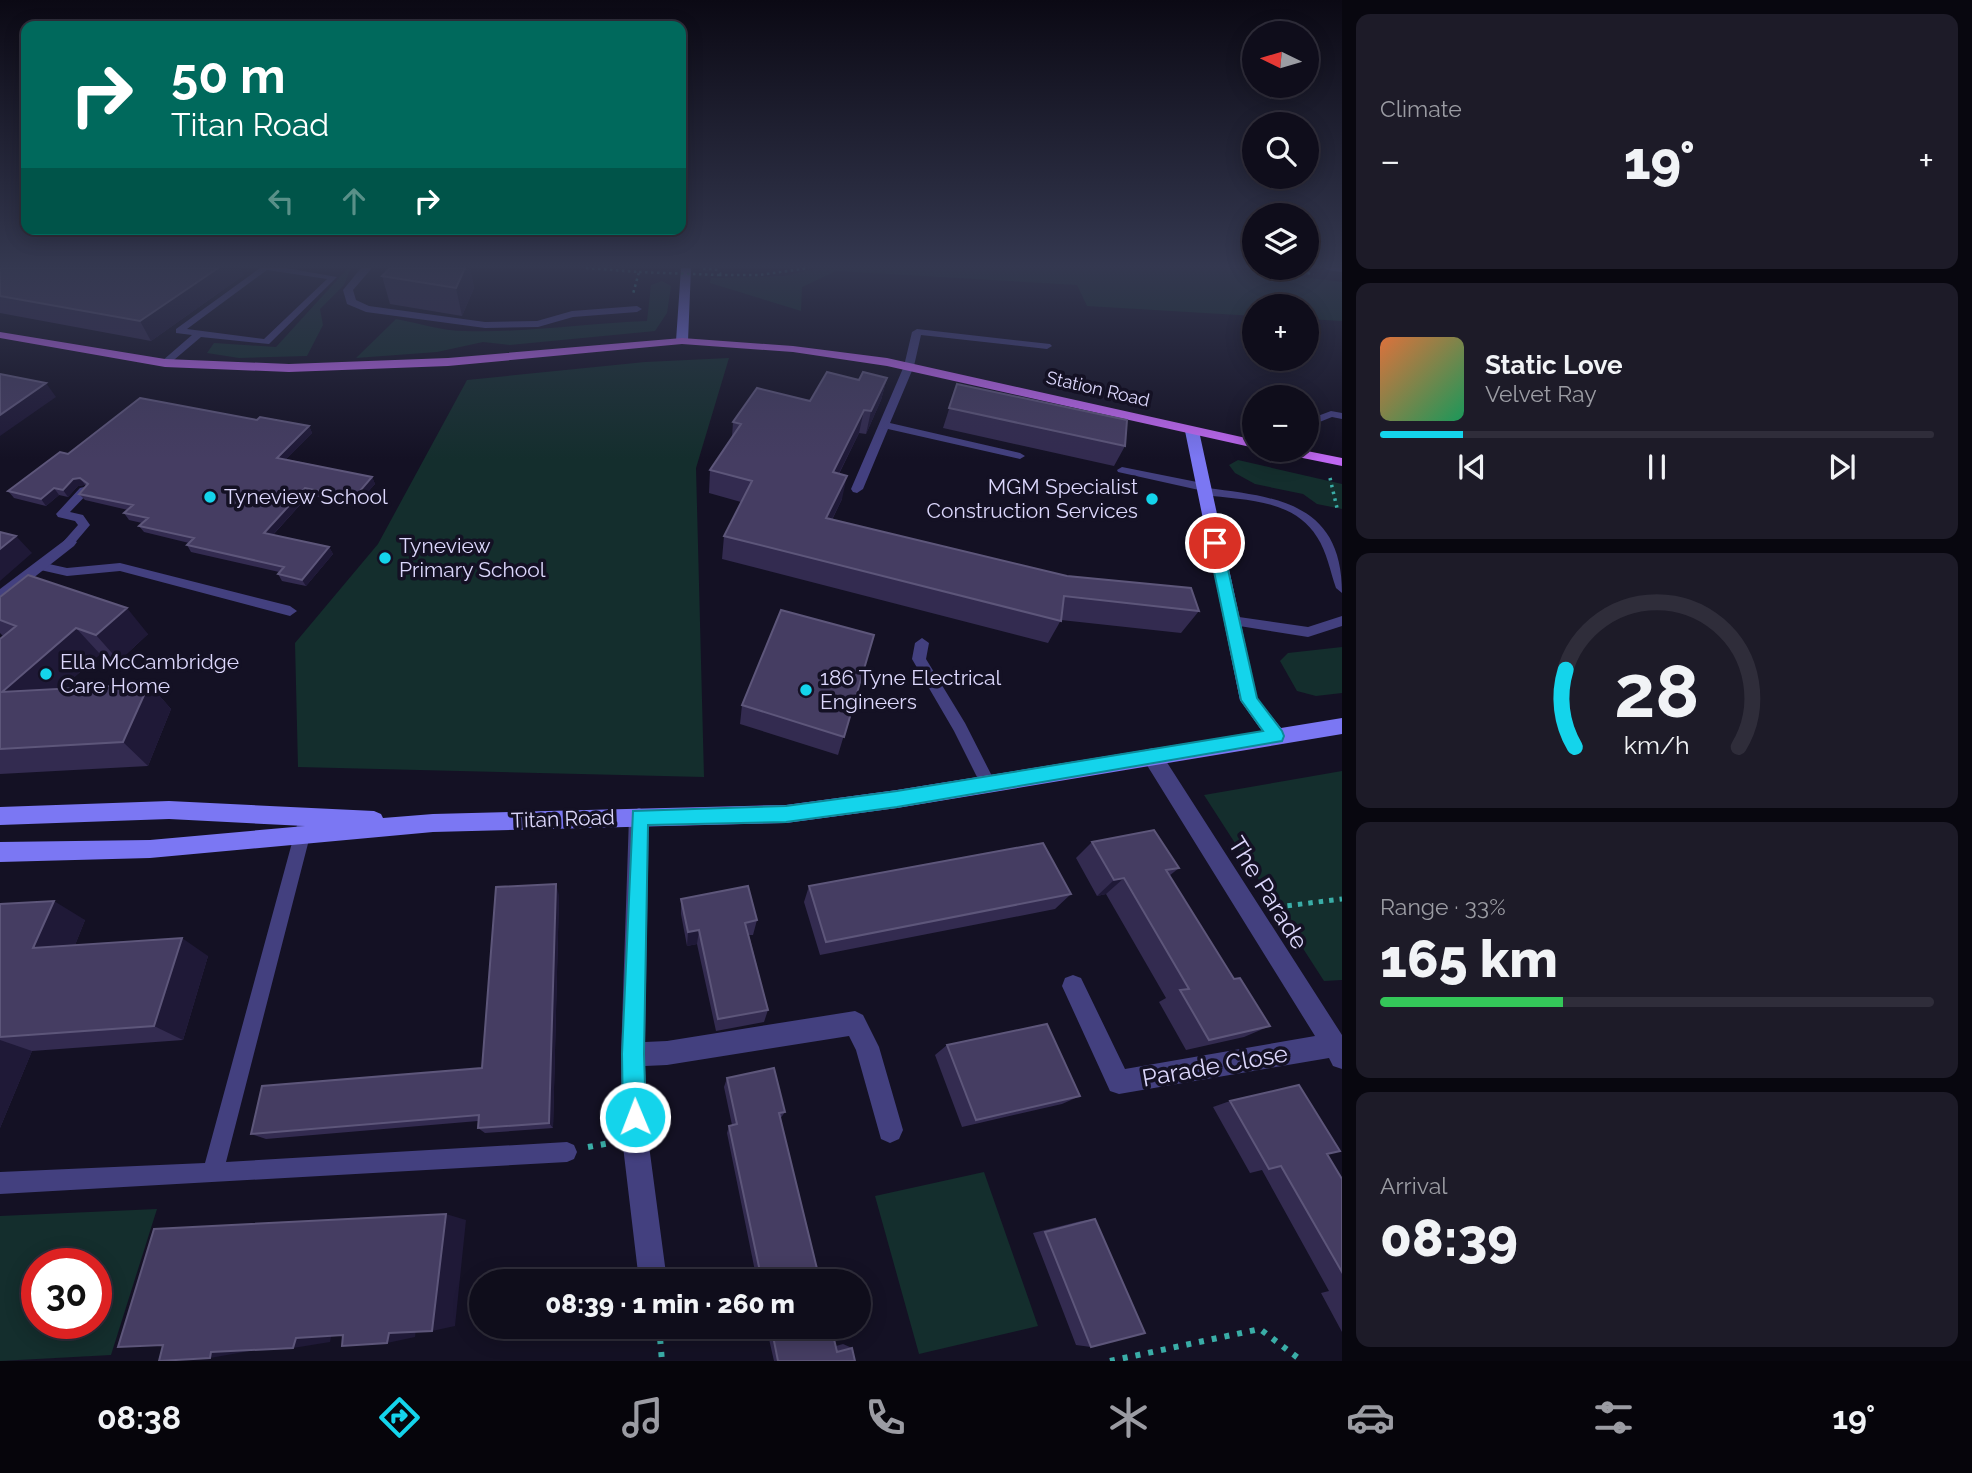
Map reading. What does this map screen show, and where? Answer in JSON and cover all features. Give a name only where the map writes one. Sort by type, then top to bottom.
[{"type":"main road","name":"Station Road","points":[[0,335],[164,363],[289,368],[368,367],[682,341],[793,349],[909,366],[1242,441]]},
{"type":"main road","points":[[1319,457],[1342,462]]},
{"type":"street","points":[[682,341],[683,332]]},
{"type":"street","points":[[1192,430],[1249,700],[1276,736]]},
{"type":"street","points":[[0,598],[69,542]]},
{"type":"street","name":"Titan Road","points":[[2,856],[150,849],[304,826],[786,814],[897,799],[987,782],[1342,726]]},
{"type":"street","name":"The Parade","points":[[1152,756],[1338,1051]]},
{"type":"street","name":"Titan Road","points":[[0,816],[169,810],[304,826]]},
{"type":"street","points":[[639,817],[633,1054],[635,1138],[651,1269]]},
{"type":"street","name":"Parade Close","points":[[1073,986],[1119,1082],[1338,1051]]},
{"type":"street","points":[[633,1054],[667,1053],[855,1023],[867,1047],[890,1130]]},
{"type":"lane","points":[[182,332],[267,342],[278,332]]},
{"type":"lane","points":[[857,489],[909,366],[917,332]]},
{"type":"lane","points":[[921,332],[1047,346]]},
{"type":"lane","points":[[164,363],[199,334]]},
{"type":"lane","points":[[1319,419],[1331,414],[1342,416]]},
{"type":"lane","points":[[885,425],[1020,456]]},
{"type":"lane","points":[[1122,470],[1280,503],[1298,512],[1323,535],[1342,588]]},
{"type":"lane","points":[[69,542],[84,525],[79,517],[62,514],[85,491]]},
{"type":"lane","points":[[40,566],[67,572],[120,567],[290,611]]},
{"type":"lane","points":[[1231,621],[1308,632],[1342,621]]},
{"type":"lane","points":[[922,643],[919,659],[960,727],[987,782]]},
{"type":"lane","points":[[213,1173],[304,826]]},
{"type":"lane","points":[[0,1183],[567,1152]]},
{"type":"path","points":[[1326,459],[1337,508]]},
{"type":"path","points":[[1247,910],[1342,899]]},
{"type":"path","points":[[567,1152],[635,1138]]},
{"type":"path","points":[[1110,1361],[1260,1329],[1302,1361]]},
{"type":"path","points":[[660,1339],[662,1361]]},
{"type":"green space","points":[[290,332],[320,332],[307,356],[239,358],[207,353],[214,343],[276,347]]},
{"type":"green space","points":[[383,332],[650,332],[510,345],[483,342],[437,352],[356,358]]},
{"type":"green space","name":"Tyneview Primary School","points":[[729,358],[696,468],[704,777],[298,767],[295,643],[378,544],[467,380],[645,362]]},
{"type":"green space","points":[[1238,460],[1342,484],[1342,509],[1317,504],[1303,494],[1255,484],[1235,473],[1229,465]]},
{"type":"green space","points":[[1342,647],[1342,693],[1316,696],[1297,691],[1280,661],[1288,653]]},
{"type":"green space","points":[[1342,771],[1342,980],[1324,981],[1204,795]]},
{"type":"green space","points":[[984,1172],[1038,1326],[919,1354],[875,1196]]},
{"type":"green space","points":[[157,1209],[111,1355],[0,1361],[0,1216]]},
{"type":"building","points":[[827,372],[859,380],[863,372],[887,378],[871,411],[864,410],[833,472],[847,476],[826,518],[1067,576],[1191,588],[1199,611],[1064,596],[1061,621],[724,536],[752,481],[710,470],[741,424],[733,422],[757,388],[810,401]]},
{"type":"building","points":[[0,374],[46,383],[0,415]]},
{"type":"building","points":[[957,384],[1127,420],[1125,446],[949,408]]},
{"type":"building","name":"Tyneview School","points":[[140,398],[257,420],[260,417],[309,426],[277,458],[372,477],[354,498],[305,488],[264,533],[329,547],[302,580],[278,574],[284,567],[187,545],[194,538],[139,526],[148,518],[124,513],[133,505],[79,494],[88,484],[80,478],[73,479],[63,490],[54,488],[41,499],[8,491],[60,452],[68,454]]},
{"type":"building","points":[[0,532],[16,536],[0,549]]},
{"type":"building","points":[[28,575],[127,608],[96,635],[76,628],[2,692],[149,684],[123,742],[0,749],[0,639],[16,626],[0,620],[0,597]]},
{"type":"building","name":"186 Tyne Electrical Engineers","points":[[781,610],[874,635],[844,737],[742,705]]},
{"type":"building","points":[[1154,830],[1179,868],[1166,870],[1234,979],[1240,978],[1270,1026],[1209,1040],[1180,990],[1189,989],[1124,878],[1114,880],[1092,842]]},
{"type":"building","points":[[1043,843],[1071,894],[826,942],[809,886]]},
{"type":"building","points":[[556,884],[549,1123],[478,1128],[479,1115],[251,1134],[262,1086],[482,1068],[496,887]]},
{"type":"building","points":[[748,886],[757,920],[745,923],[768,1010],[718,1019],[699,930],[688,932],[681,899]]},
{"type":"building","points":[[54,901],[33,948],[182,938],[154,1026],[0,1037],[0,904]]},
{"type":"building","points":[[1047,1024],[1080,1096],[976,1120],[947,1045]]},
{"type":"building","points":[[774,1068],[785,1112],[779,1113],[817,1269],[759,1269],[729,1126],[737,1124],[727,1078]]},
{"type":"building","points":[[1299,1085],[1340,1151],[1327,1154],[1342,1179],[1342,1272],[1281,1166],[1269,1169],[1230,1101]]},
{"type":"building","points":[[446,1214],[432,1331],[389,1333],[387,1343],[342,1346],[343,1335],[296,1338],[293,1348],[211,1352],[210,1358],[159,1361],[163,1345],[118,1347],[154,1229]]},
{"type":"building","points":[[1095,1219],[1145,1333],[1091,1347],[1045,1232]]},
{"type":"building","points":[[774,1339],[834,1339],[837,1352],[852,1348],[855,1361],[778,1361]]},
{"type":"place","name":"Tyneview School","points":[[210,497]]},
{"type":"place","name":"MGM Specialist Construction Services","points":[[1152,499]]},
{"type":"place","name":"Tyneview Primary School","points":[[385,558]]},
{"type":"place","name":"Ella McCambridge Care Home","points":[[46,674]]},
{"type":"place","name":"186 Tyne Electrical Engineers","points":[[806,690]]},
{"type":"route","points":[[635,1117],[633,1054],[639,817],[786,814],[897,799],[1276,736],[1249,700],[1215,543]]}]
